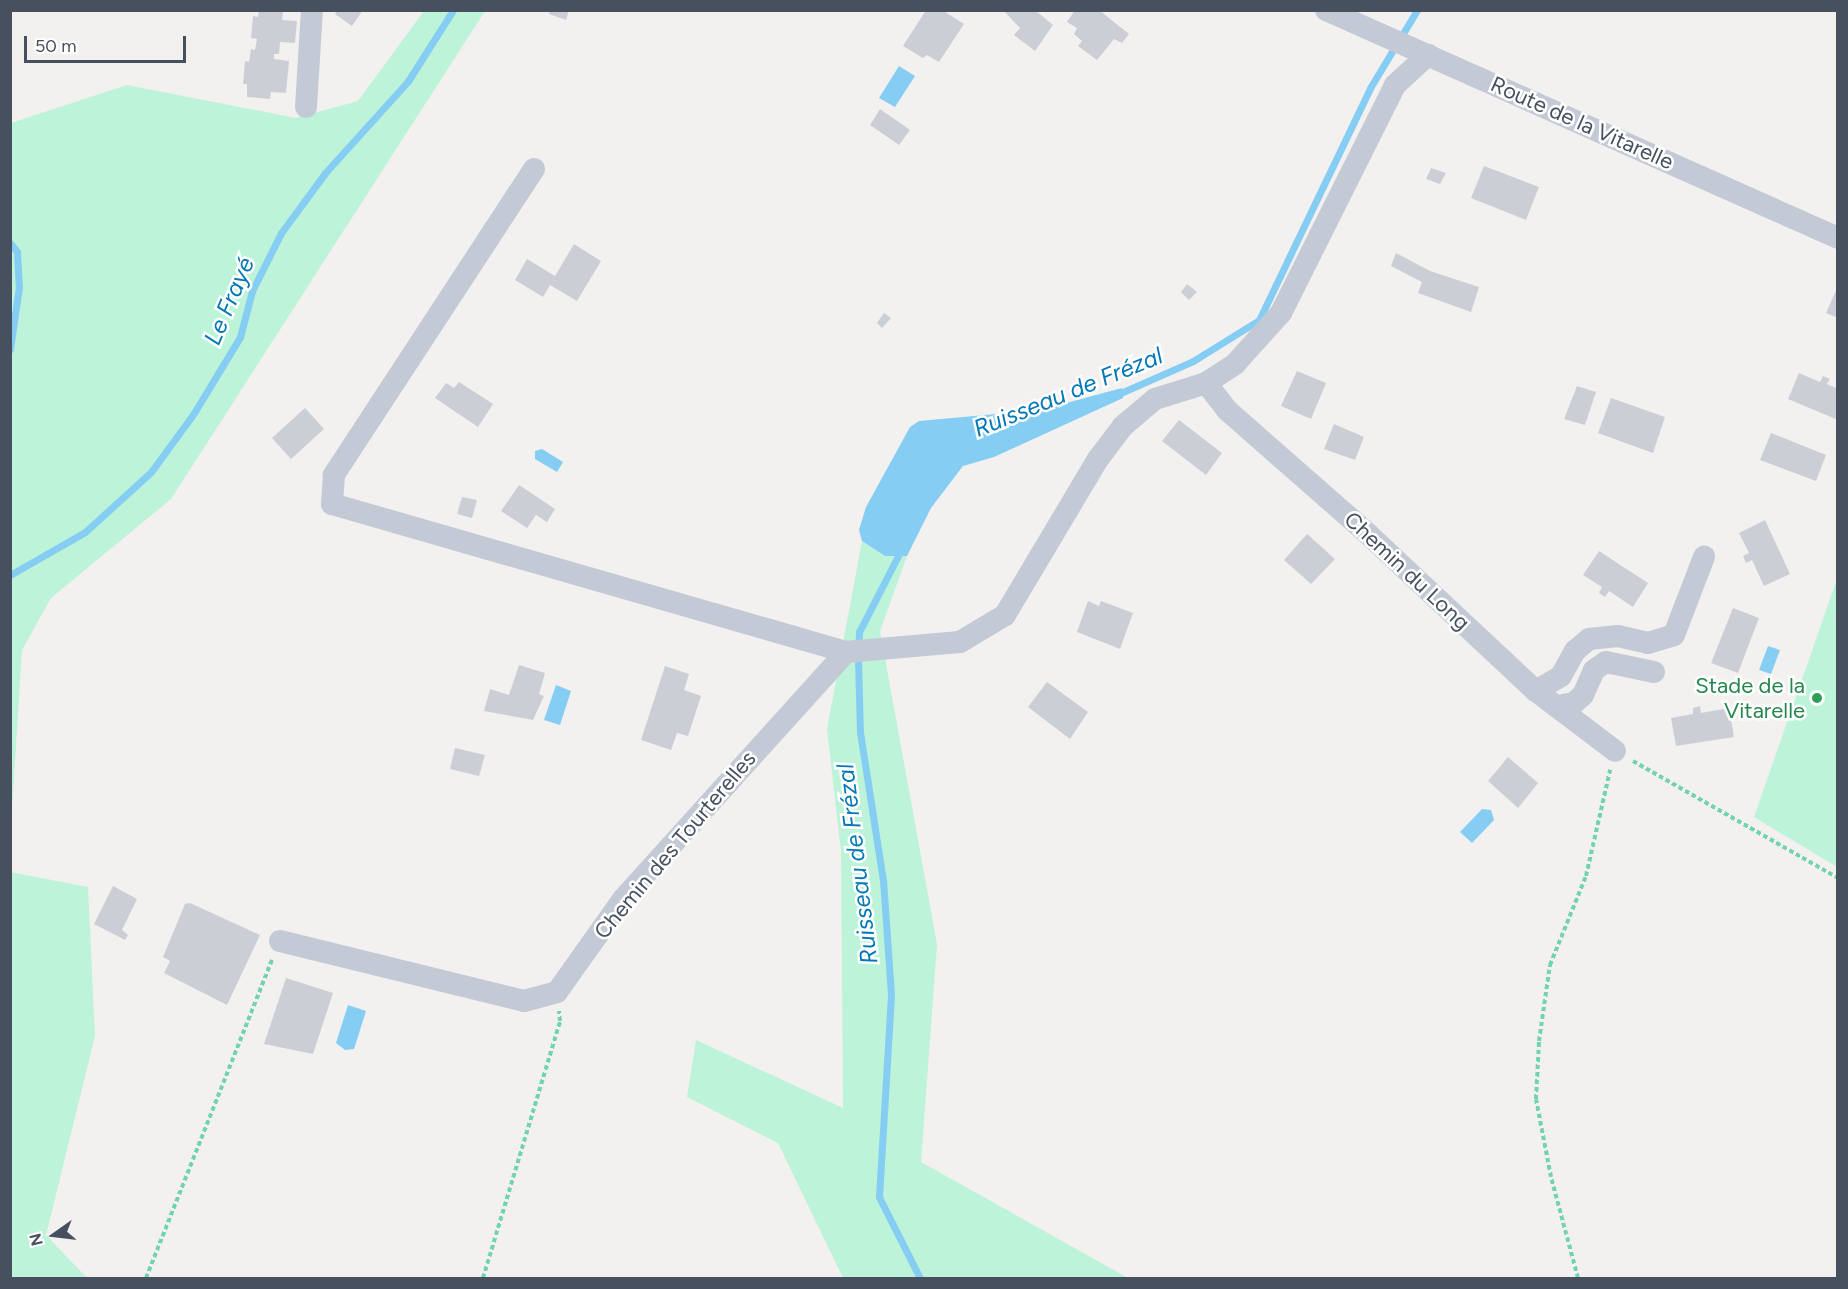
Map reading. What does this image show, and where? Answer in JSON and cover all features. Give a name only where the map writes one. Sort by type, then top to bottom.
[{"type":"street","points":[[306,107],[312,10]]},
{"type":"street","name":"Route de la Vitarelle","points":[[1326,10],[1838,238]]},
{"type":"street","points":[[534,168],[334,475],[332,504],[846,652],[960,642],[1005,615],[1098,459],[1123,426],[1155,399],[1206,383],[1234,364],[1281,313],[1395,85],[1421,52]]},
{"type":"street","name":"Chemin du Long","points":[[1206,383],[1227,410],[1368,534],[1536,691],[1615,751]]},
{"type":"street","points":[[1536,691],[1561,676],[1575,651],[1589,639],[1618,636],[1648,643],[1674,635],[1704,557]]},
{"type":"street","name":"Chemin des Tourterelles","points":[[557,992],[623,899],[846,652]]},
{"type":"street","points":[[1556,706],[1574,703],[1583,695],[1594,670],[1606,662],[1654,672]]},
{"type":"street","points":[[280,941],[524,1001],[557,992]]},
{"type":"path","points":[[1578,1278],[1551,1177],[1536,1099],[1539,1041],[1551,965],[1586,876],[1615,751],[1838,878]]},
{"type":"path","points":[[146,1278],[280,941]]},
{"type":"path","points":[[483,1278],[560,1022],[557,992]]},
{"type":"green space","points":[[424,11],[485,11],[171,499],[51,598],[22,650],[11,825],[11,123],[127,85],[296,118],[358,101]]},
{"type":"green space","points":[[862,541],[885,556],[907,556],[880,631],[937,944],[921,1162],[1128,1278],[843,1278],[778,1143],[687,1097],[696,1040],[843,1108],[841,851],[827,729]]},
{"type":"green space","name":"Stade de la Vitarelle","points":[[1837,579],[1837,867],[1754,817]]},
{"type":"green space","points":[[10,872],[88,887],[95,1036],[46,1235],[87,1278],[11,1278]]},
{"type":"water","points":[[899,66],[915,76],[895,107],[879,98]]},
{"type":"water","points":[[1122,388],[1123,398],[994,457],[963,466],[931,508],[907,556],[885,556],[862,541],[859,530],[866,507],[910,427],[919,421],[1040,410]]},
{"type":"water","points":[[542,449],[563,462],[557,472],[535,459],[535,451]]},
{"type":"water","points":[[1768,646],[1780,650],[1771,674],[1759,670]]},
{"type":"water","points":[[556,685],[571,691],[560,725],[544,720]]},
{"type":"water","points":[[1482,809],[1491,810],[1494,820],[1472,843],[1460,832]]},
{"type":"water","points":[[348,1005],[366,1011],[354,1049],[345,1050],[336,1043]]},
{"type":"building","points":[[259,10],[283,10],[282,20],[297,21],[295,43],[280,42],[279,54],[274,54],[274,59],[289,61],[286,93],[271,92],[270,99],[247,97],[247,84],[243,84],[245,61],[249,62],[251,49],[255,50],[257,39],[251,38],[253,16],[258,17]]},
{"type":"building","points":[[337,10],[363,10],[352,26],[335,14]]},
{"type":"building","points":[[550,10],[569,10],[566,20],[549,14]]},
{"type":"building","points":[[926,10],[942,10],[964,24],[939,62],[927,55],[923,58],[903,46]]},
{"type":"building","points":[[1003,10],[1035,10],[1053,25],[1035,51],[1014,35],[1020,28]]},
{"type":"building","points":[[1075,10],[1099,10],[1129,34],[1122,43],[1114,39],[1097,60],[1078,46],[1082,41],[1074,34],[1077,28],[1067,22]]},
{"type":"building","points":[[880,109],[910,130],[899,145],[870,125]]},
{"type":"building","points":[[1484,166],[1539,187],[1526,220],[1471,198]]},
{"type":"building","points":[[1431,168],[1446,173],[1440,184],[1426,179]]},
{"type":"building","points":[[574,244],[601,261],[577,301],[550,285],[543,297],[515,280],[527,259],[555,276]]},
{"type":"building","points":[[1396,253],[1430,271],[1479,287],[1471,312],[1418,293],[1422,282],[1391,266]]},
{"type":"building","points":[[1187,284],[1197,292],[1189,300],[1181,292]]},
{"type":"building","points":[[1838,286],[1838,318],[1826,313]]},
{"type":"building","points":[[884,313],[891,318],[882,328],[877,323]]},
{"type":"building","points":[[1297,371],[1326,383],[1311,419],[1281,406]]},
{"type":"building","points":[[1799,373],[1820,382],[1823,376],[1830,379],[1827,384],[1838,389],[1838,420],[1788,399]]},
{"type":"building","points":[[459,382],[493,404],[478,427],[435,398],[446,383],[454,388]]},
{"type":"building","points":[[1577,386],[1596,392],[1585,425],[1564,419]]},
{"type":"building","points":[[1611,398],[1665,417],[1653,453],[1598,433]]},
{"type":"building","points":[[305,408],[324,429],[291,459],[272,438]]},
{"type":"building","points":[[1179,420],[1222,453],[1206,475],[1162,441]]},
{"type":"building","points":[[1334,424],[1364,437],[1355,460],[1324,449]]},
{"type":"building","points":[[1771,433],[1826,455],[1816,481],[1760,460]]},
{"type":"building","points":[[519,485],[555,509],[547,522],[536,515],[527,528],[501,511]]},
{"type":"building","points":[[462,497],[477,500],[472,518],[457,514]]},
{"type":"building","points":[[1765,520],[1790,574],[1764,586],[1752,560],[1746,563],[1743,556],[1749,553],[1739,533]]},
{"type":"building","points":[[1307,534],[1335,559],[1311,584],[1284,560]]},
{"type":"building","points":[[1599,551],[1648,583],[1633,607],[1609,591],[1605,597],[1599,593],[1602,587],[1583,575]]},
{"type":"building","points":[[1088,601],[1099,606],[1101,601],[1133,613],[1120,649],[1077,632]]},
{"type":"building","points":[[1733,608],[1759,618],[1738,673],[1711,663]]},
{"type":"building","points":[[519,665],[545,673],[539,694],[544,696],[533,720],[484,711],[490,689],[509,695]]},
{"type":"building","points":[[665,666],[689,674],[684,690],[701,696],[688,736],[677,733],[671,750],[641,740]]},
{"type":"building","points":[[1047,682],[1088,712],[1070,739],[1028,707]]},
{"type":"building","points":[[1700,706],[1701,713],[1729,708],[1734,737],[1676,746],[1671,718],[1693,714],[1693,708]]},
{"type":"building","points":[[455,748],[485,755],[479,776],[450,769]]},
{"type":"building","points":[[1508,757],[1538,783],[1518,808],[1488,781]]},
{"type":"building","points":[[113,886],[137,899],[122,930],[128,935],[125,940],[94,924]]},
{"type":"building","points":[[190,903],[260,935],[227,1005],[164,973],[170,961],[163,957],[185,904]]},
{"type":"building","points":[[286,978],[333,993],[313,1054],[264,1044]]},
{"type":"waterway","name":"Le Frayé","points":[[10,575],[85,532],[151,472],[194,413],[240,337],[252,291],[281,233],[325,173],[408,81],[453,10]]},
{"type":"waterway","name":"Ruisseau de Frézal","points":[[1116,395],[1193,361],[1259,320],[1370,88],[1417,10]]},
{"type":"waterway","points":[[10,243],[17,252],[19,287],[10,349]]},
{"type":"waterway","name":"Ruisseau de Frézal","points":[[901,550],[859,632],[858,658],[860,732],[883,880],[891,995],[879,1197],[920,1278]]},
{"type":"place","name":"Stade de la Vitarelle","points":[[1817,698]]}]
